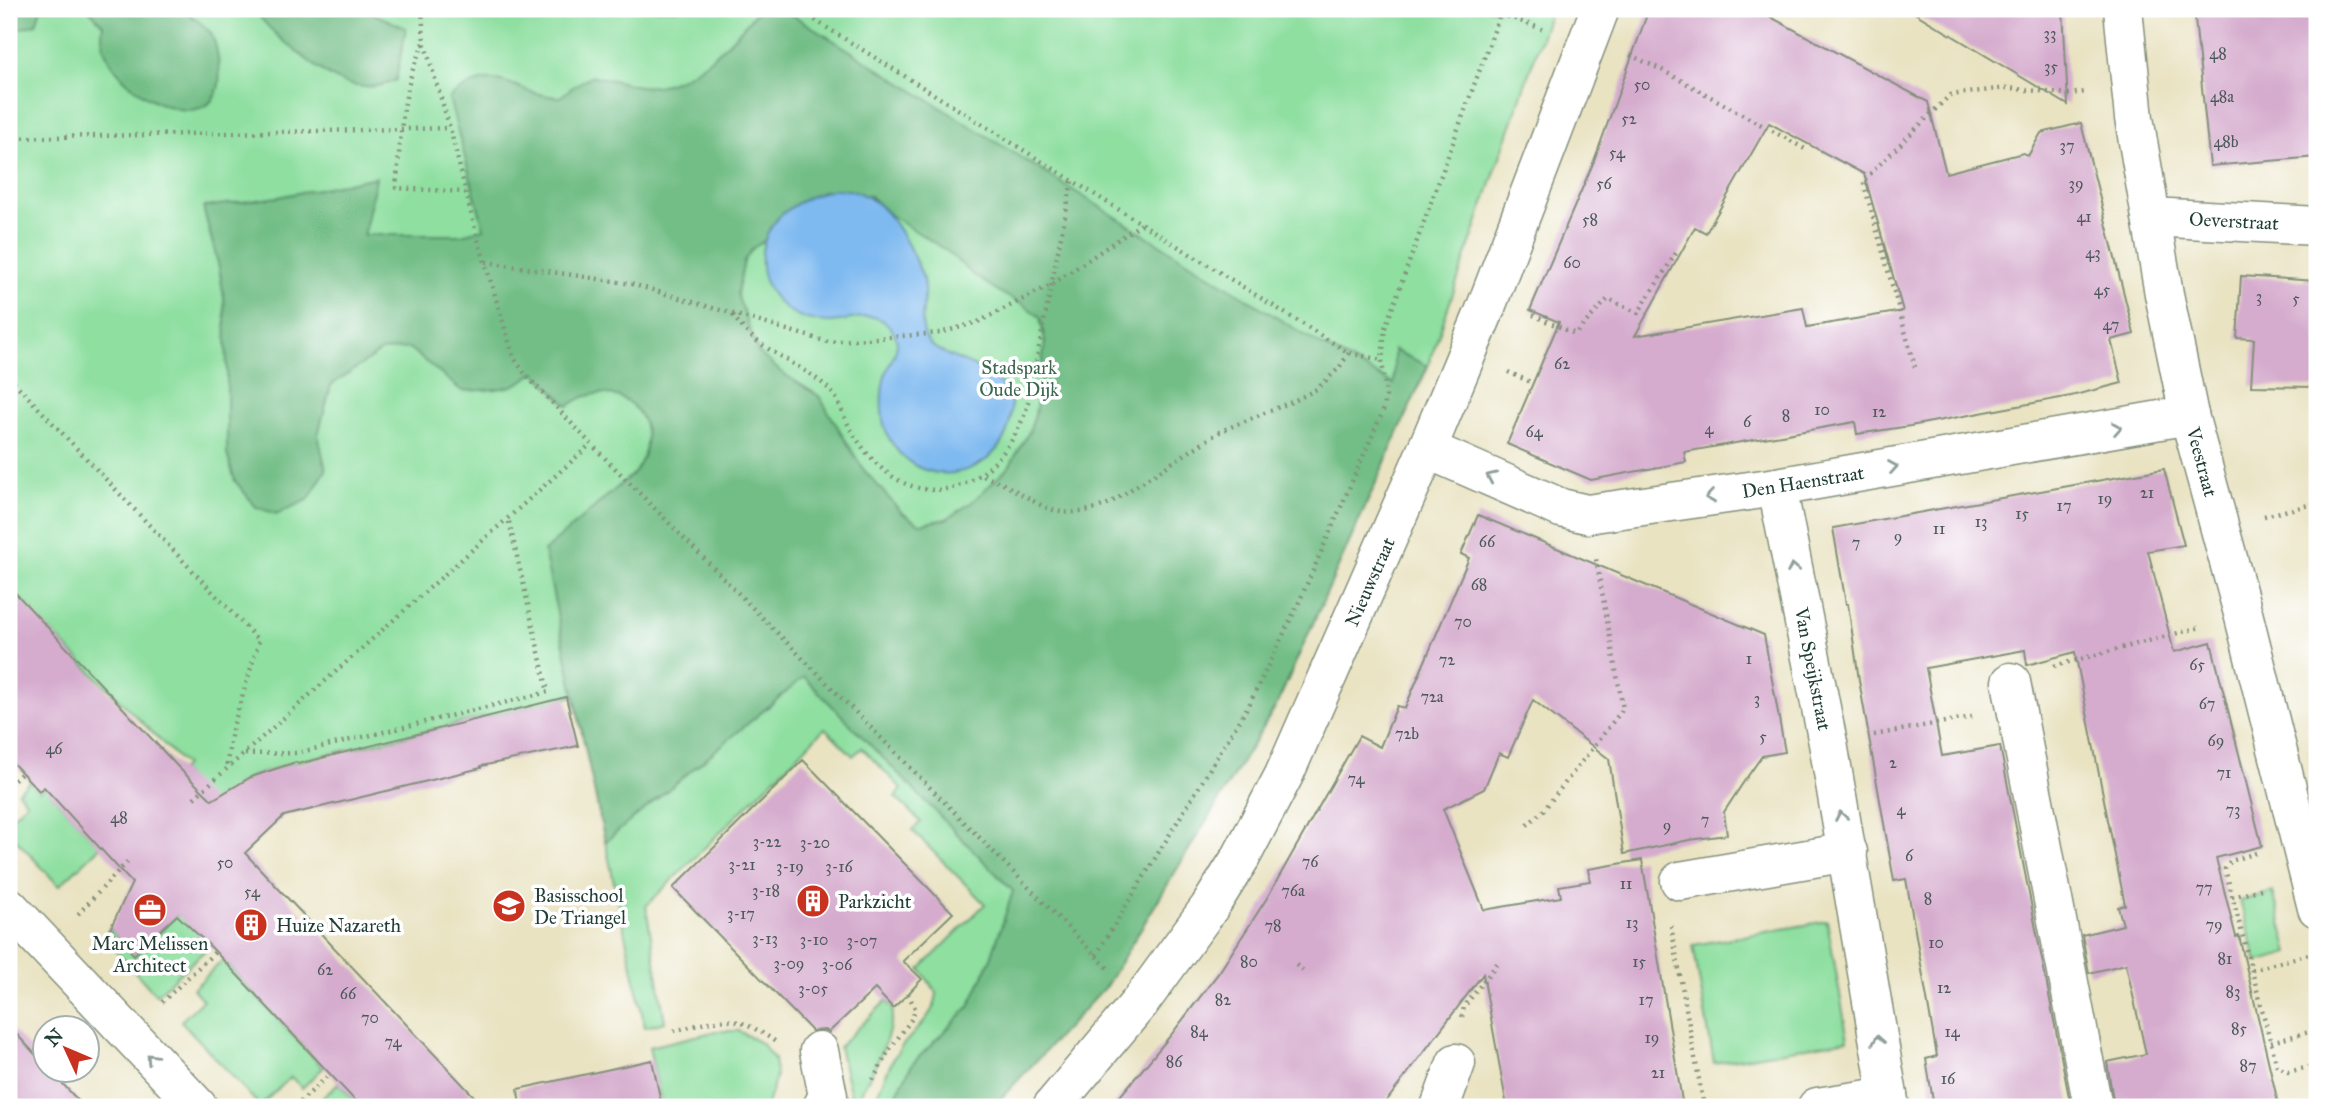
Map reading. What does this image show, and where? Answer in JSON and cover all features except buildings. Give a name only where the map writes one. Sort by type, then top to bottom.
[{"type":"street","name":"Veestraat","points":[[2123,9],[2131,89],[2151,217],[2189,415],[2244,617],[2317,908]]},
{"type":"street","name":"Nieuwstraat","points":[[1052,1107],[1141,1001],[1209,908],[1253,836],[1295,751],[1427,449],[1595,23]]},
{"type":"street","name":"Oeverstraat","points":[[2151,217],[2317,226]]},
{"type":"street","name":"Den Haenstraat","points":[[1427,449],[1561,508],[1587,514],[1777,487],[2189,415]]},
{"type":"street","name":"Van Speijkstraat","points":[[1777,487],[1828,743],[1889,1102],[1817,1107]]},
{"type":"street","points":[[2013,695],[2093,1107]]},
{"type":"street","points":[[1680,881],[1847,852]]},
{"type":"street","points":[[9,907],[198,1107]]},
{"type":"street","points":[[819,1051],[828,1096],[822,1107]]},
{"type":"street","points":[[1440,1107],[1456,1063]]},
{"type":"path","points":[[422,9],[424,43],[518,366],[591,444],[1141,1001]]},
{"type":"path","points":[[797,9],[1349,353],[1382,360]]},
{"type":"path","points":[[1096,955],[1250,703],[1383,411],[1386,396],[1382,360],[1385,328],[1502,9]]},
{"type":"path","points":[[1595,23],[1662,70],[1805,149]]},
{"type":"path","points":[[424,43],[412,66],[396,188],[466,192]]},
{"type":"path","points":[[1914,367],[1863,181],[1950,95],[2006,88],[2068,94],[2131,89]]},
{"type":"path","points":[[9,138],[450,128]]},
{"type":"path","points":[[732,314],[743,331],[772,352],[811,373],[833,393],[861,445],[886,472],[919,489],[942,491],[962,486],[982,475],[1009,446],[1021,425],[1027,407],[1072,181]]},
{"type":"path","points":[[486,262],[632,284],[828,342],[940,333],[978,322],[1051,285],[1141,224]]},
{"type":"path","points":[[1489,296],[1576,334],[1608,299],[1638,313],[1678,250]]},
{"type":"path","points":[[982,475],[1037,505],[1057,512],[1076,514],[1092,510],[1110,503],[1221,430],[1297,400],[1317,388],[1339,368],[1349,353]]},
{"type":"path","points":[[9,377],[259,641],[232,730],[226,770]]},
{"type":"path","points":[[194,798],[591,444]]},
{"type":"path","points":[[2220,528],[2317,502]]},
{"type":"path","points":[[1527,825],[1543,811],[1623,709],[1587,514]]},
{"type":"path","points":[[244,754],[296,753],[548,692],[508,517]]},
{"type":"path","points":[[1828,743],[2013,695],[2022,674],[2244,617]]},
{"type":"path","points":[[9,785],[22,773]]},
{"type":"path","points":[[2300,841],[2231,861],[2225,869],[2277,1066],[2288,1072],[2317,1065]]},
{"type":"path","points":[[51,952],[79,912],[128,861]]},
{"type":"path","points":[[1680,881],[1666,900],[1704,1107]]},
{"type":"path","points":[[2235,933],[2242,932]]},
{"type":"path","points":[[2252,970],[2317,951]]},
{"type":"path","points":[[129,1034],[215,952]]},
{"type":"path","points":[[1464,1007],[1499,961]]},
{"type":"path","points":[[1296,965],[1306,973]]},
{"type":"path","points":[[869,1089],[888,1052],[914,1017],[915,1008],[908,994]]},
{"type":"path","points":[[2253,1006],[2261,1004]]},
{"type":"path","points":[[674,1031],[727,1018],[760,1031],[782,1050]]},
{"type":"path","points":[[2271,1042],[2317,1030]]},
{"type":"path","points":[[295,1107],[330,1074]]},
{"type":"green space","name":"Stadspark Oude Dijk","points":[[9,9],[1551,9],[1428,366],[1277,704],[1106,986],[1014,892],[990,961],[969,1007],[913,1063],[890,1107],[872,1107],[895,1056],[926,1019],[935,1002],[937,993],[920,969],[985,904],[912,830],[921,822],[895,797],[902,789],[862,748],[853,756],[825,728],[646,906],[665,1022],[645,1027],[574,696],[296,762],[251,777],[208,803],[181,770],[185,765],[9,590]]},
{"type":"green space","points":[[9,9],[41,9],[36,24],[9,32]]},
{"type":"green space","points":[[88,9],[186,9],[209,31],[213,39],[219,67],[216,93],[203,107],[183,109],[160,103],[136,89],[117,71],[104,49],[103,25]]},
{"type":"green space","points":[[254,9],[363,9],[406,28],[396,80],[369,87],[356,86],[334,78],[282,39]]},
{"type":"green space","points":[[759,9],[783,9],[1321,345],[1394,384],[1394,350],[1428,366],[1277,704],[1106,986],[993,1107],[890,1107],[913,1063],[969,1007],[990,961],[1013,891],[804,677],[605,842],[544,551],[635,472],[644,453],[646,435],[642,419],[633,406],[620,397],[604,394],[587,396],[568,406],[535,372],[509,387],[462,391],[409,348],[382,351],[331,385],[318,435],[326,470],[308,500],[276,514],[256,507],[235,481],[227,454],[224,298],[203,207],[278,197],[376,177],[364,235],[461,235],[484,229],[449,98],[467,86],[494,80],[543,95],[560,97],[592,76],[640,86],[658,86],[675,81],[707,62]],"holes":[[[823,191],[870,196],[890,215],[947,251],[972,274],[1040,317],[1045,342],[1035,415],[1029,432],[1009,467],[972,502],[946,519],[920,524],[902,513],[863,469],[819,396],[782,373],[758,352],[737,294],[744,261],[753,248],[764,241],[777,219],[786,211]]]},
{"type":"green space","points":[[30,781],[39,791],[45,787],[100,847],[59,886],[9,832],[9,820],[27,802],[18,792]]},
{"type":"green space","points":[[2273,892],[2289,953],[2257,962],[2240,901]]},
{"type":"green space","points":[[179,913],[210,946],[156,995],[106,940],[110,929],[135,955]]},
{"type":"green space","points":[[1827,921],[1848,1040],[1714,1063],[1693,945]]},
{"type":"green space","points":[[223,960],[323,1068],[302,1088],[291,1077],[260,1106],[181,1021],[203,1000],[193,989]]},
{"type":"green space","points":[[886,1001],[893,1008],[884,1047],[853,1107],[846,1107],[851,1095],[839,1047]]},
{"type":"green space","points":[[717,1031],[739,1031],[761,1043],[774,1059],[776,1077],[766,1107],[662,1107],[649,1047]]},
{"type":"green space","points":[[338,1083],[361,1107],[313,1107]]},
{"type":"water","points":[[834,189],[860,193],[871,199],[889,215],[903,236],[924,282],[922,322],[930,344],[990,375],[1005,387],[1010,395],[1010,421],[1002,442],[987,459],[968,469],[947,473],[925,470],[905,458],[889,438],[882,416],[882,391],[897,340],[884,321],[862,317],[830,322],[801,317],[779,302],[765,280],[762,266],[763,246],[778,218],[812,196]]},
{"type":"place","name":"Parkzicht","points":[[813,901]]},
{"type":"place","name":"Basisschool De Triangel","points":[[509,906]]},
{"type":"place","name":"Marc Melissen Architect","points":[[150,910]]},
{"type":"place","name":"Huize Nazareth","points":[[251,925]]}]
